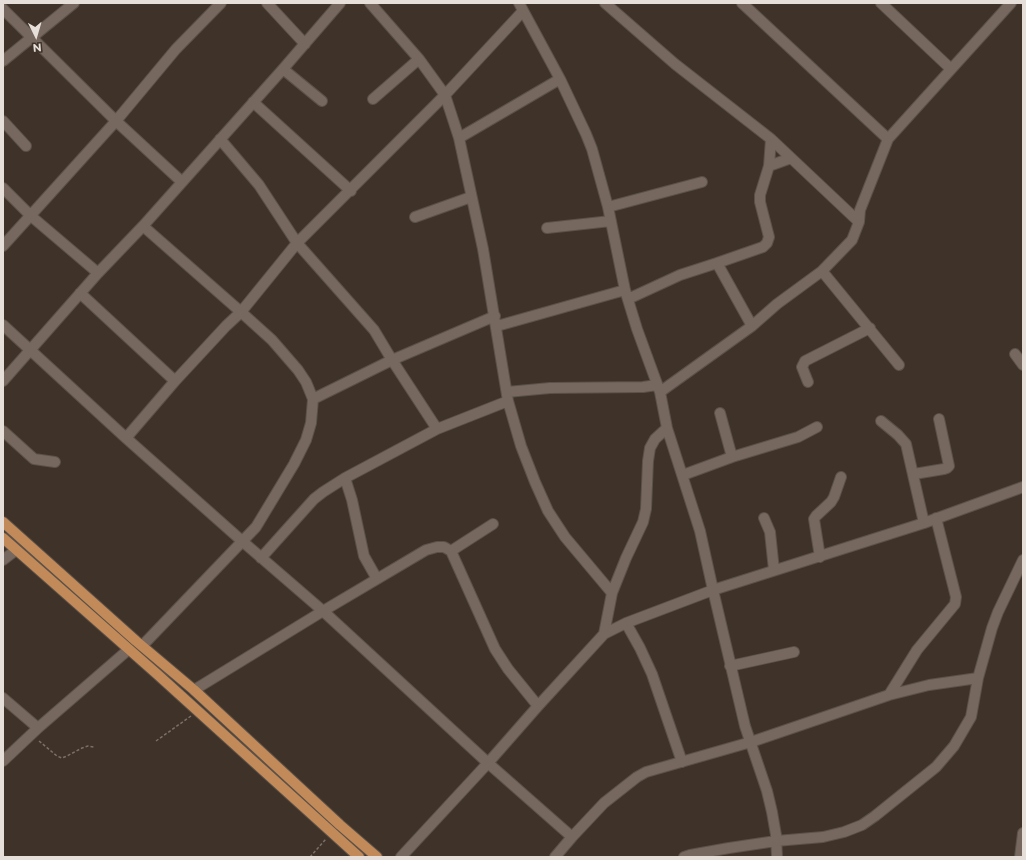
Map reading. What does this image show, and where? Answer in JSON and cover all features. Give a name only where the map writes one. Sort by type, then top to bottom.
[{"type":"main road","points":[[3,522],[142,646],[194,690],[377,857]]},
{"type":"main road","points":[[3,538],[359,857]]},
{"type":"street","points":[[3,61],[74,3]]},
{"type":"street","points":[[3,246],[32,216],[116,121],[176,50],[221,3]]},
{"type":"street","points":[[267,3],[305,44]]},
{"type":"street","points":[[3,381],[80,293],[143,226],[283,69],[340,3]]},
{"type":"street","points":[[370,3],[419,60],[444,95],[458,138],[483,249],[508,396],[524,454],[534,482],[548,511],[565,537],[612,593]]},
{"type":"street","points":[[605,3],[675,64],[771,139],[858,222]]},
{"type":"street","points":[[742,3],[888,139]]},
{"type":"street","points":[[881,3],[951,68]]},
{"type":"street","points":[[261,558],[322,492],[345,478],[437,429],[508,396],[550,388],[659,388],[752,326],[777,304],[822,271],[852,240],[860,210],[888,139],[1011,3]]},
{"type":"street","points":[[126,438],[226,326],[241,312],[298,243],[444,95],[521,7],[560,79],[586,134],[608,207],[626,294],[637,329],[659,388],[667,428],[700,531],[730,666],[750,742],[767,791],[772,812],[777,857]]},
{"type":"street","points":[[3,8],[116,121],[182,182]]},
{"type":"street","points":[[373,99],[419,60]]},
{"type":"street","points":[[283,69],[322,101]]},
{"type":"street","points":[[458,138],[560,79]]},
{"type":"street","points":[[253,102],[351,190]]},
{"type":"street","points":[[3,121],[26,146]]},
{"type":"street","points":[[220,139],[259,185],[298,243],[374,330],[437,429]]},
{"type":"street","points":[[313,398],[392,360],[496,321],[626,294],[763,246],[767,243],[769,238],[760,202],[760,195],[770,166],[771,139]]},
{"type":"street","points":[[770,166],[792,158]]},
{"type":"street","points":[[608,207],[702,182]]},
{"type":"street","points":[[3,188],[32,216],[98,273]]},
{"type":"street","points":[[415,217],[471,197]]},
{"type":"street","points":[[547,228],[611,221]]},
{"type":"street","points":[[142,646],[256,527],[294,464],[306,440],[311,423],[313,398],[306,382],[298,370],[272,340],[143,226]]},
{"type":"street","points":[[717,263],[752,326]]},
{"type":"street","points":[[822,271],[899,365]]},
{"type":"street","points":[[80,293],[175,382]]},
{"type":"street","points":[[3,325],[126,438],[323,611],[488,763],[572,837]]},
{"type":"street","points":[[808,382],[802,367],[804,361],[870,328]]},
{"type":"street","points":[[1015,354],[1023,365]]},
{"type":"street","points":[[720,413],[732,457]]},
{"type":"street","points":[[914,474],[944,469],[949,466],[939,419]]},
{"type":"street","points":[[880,421],[898,435],[906,444],[924,523]]},
{"type":"street","points":[[683,475],[732,457],[798,436],[817,427]]},
{"type":"street","points":[[604,634],[612,593],[643,522],[646,509],[650,448],[655,439],[667,428]]},
{"type":"street","points":[[3,431],[34,459],[55,462]]},
{"type":"street","points":[[820,557],[814,519],[831,502],[841,477]]},
{"type":"street","points":[[345,478],[352,500],[364,556],[377,579]]},
{"type":"street","points":[[401,857],[604,634],[713,590],[924,523],[1023,488]]},
{"type":"street","points":[[764,518],[770,532],[774,570]]},
{"type":"street","points":[[889,695],[917,650],[955,604],[956,597],[936,518]]},
{"type":"street","points":[[450,551],[493,524]]},
{"type":"street","points":[[194,690],[426,550],[444,547],[450,551],[495,649],[508,669],[538,706]]},
{"type":"street","points":[[3,560],[16,550]]},
{"type":"street","points":[[684,857],[776,841],[823,837],[844,832],[862,825],[875,816],[936,767],[954,746],[971,717],[978,678],[996,617],[1023,560]]},
{"type":"street","points":[[626,624],[640,648],[652,674],[682,762]]},
{"type":"street","points":[[3,761],[128,650]]},
{"type":"street","points":[[730,666],[794,652]]},
{"type":"street","points":[[555,857],[604,803],[637,777],[646,772],[750,742],[889,695],[929,685],[978,678]]},
{"type":"street","points":[[3,698],[35,731]]},
{"type":"street","points":[[1020,857],[1023,833]]},
{"type":"path","points":[[156,741],[197,712]]},
{"type":"path","points":[[35,731],[57,756],[62,758],[82,748],[88,746],[94,747]]},
{"type":"path","points":[[310,857],[332,833]]}]
